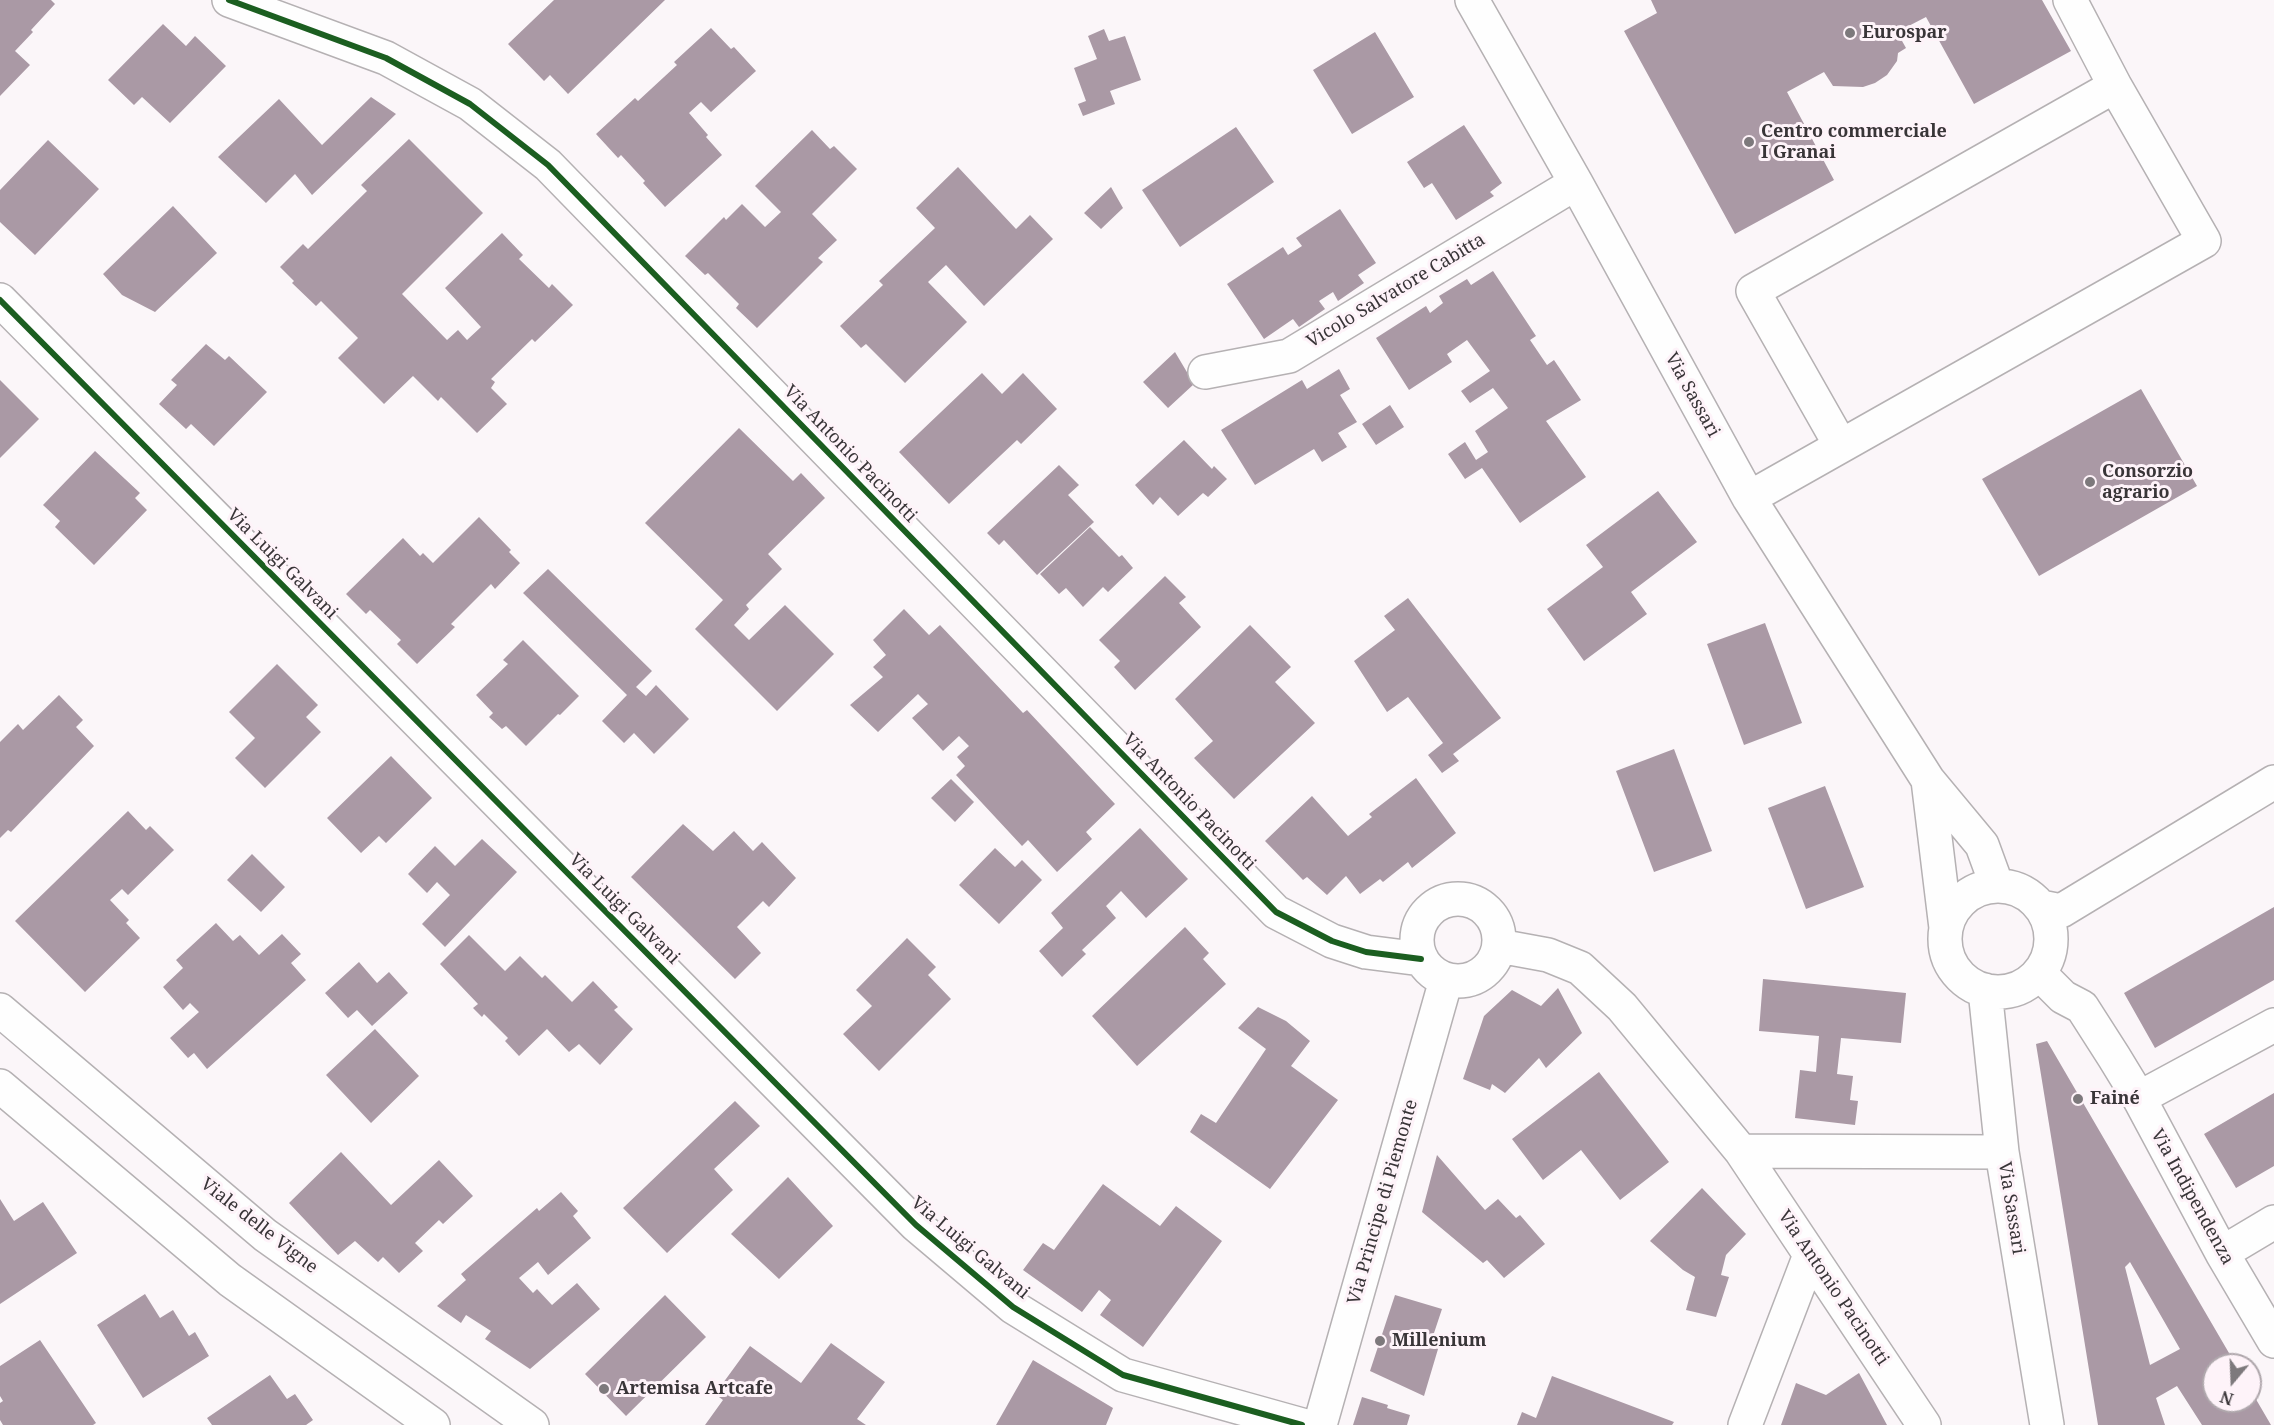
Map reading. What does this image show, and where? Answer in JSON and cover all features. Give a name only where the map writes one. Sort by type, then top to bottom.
[{"type":"street","name":"Via Antonio Pacinotti","points":[[229,0],[386,58],[470,104],[548,165],[1276,912],[1332,941],[1366,952],[1421,959]]},
{"type":"street","name":"Via Sassari","points":[[1472,0],[1576,183],[1749,498],[1928,780],[1982,845],[1997,886]]},
{"type":"street","points":[[1749,498],[2204,241],[2115,86],[2070,0]]},
{"type":"street","points":[[1841,446],[1753,291],[2115,86]]},
{"type":"street","name":"Vicolo Salvatore Cabitta","points":[[1205,372],[1289,356],[1576,183]]},
{"type":"street","name":"Via Luigi Galvani","points":[[0,300],[916,1225],[1014,1307],[1123,1375],[1302,1425]]},
{"type":"street","name":"Via Sassari","points":[[1928,780],[1946,928],[1945,944],[1950,960],[1958,973],[1970,984],[1985,990],[2002,1152],[2044,1421]]},
{"type":"street","points":[[2041,907],[2061,911],[2274,782]]},
{"type":"street","points":[[1946,928],[1953,911],[1965,898],[1979,890],[1997,886],[2029,895],[2041,907],[2049,923],[2052,940],[2048,957],[2039,973],[2026,984],[2013,990],[2000,992],[1985,990]]},
{"type":"street","points":[[1459,898],[1473,900],[1494,918],[1499,932],[1499,946],[1495,960],[1474,978],[1461,981],[1446,980],[1428,968],[1421,959],[1417,939],[1422,918],[1432,908],[1444,900],[1459,898]]},
{"type":"street","name":"Via Antonio Pacinotti","points":[[1499,946],[1548,955],[1580,968],[1622,1007],[1741,1151],[1924,1425]]},
{"type":"street","name":"Via Indipendenza","points":[[2039,973],[2063,997],[2082,1008],[2139,1098],[2222,1253],[2274,1341]]},
{"type":"street","name":"Via Principe di Piemonte","points":[[1320,1425],[1446,980]]},
{"type":"street","name":"Viale delle Vigne","points":[[0,1010],[265,1235],[532,1425]]},
{"type":"street","points":[[2139,1098],[2274,1025]]},
{"type":"street","points":[[0,1086],[230,1280],[433,1425]]},
{"type":"street","points":[[1741,1151],[2002,1152]]},
{"type":"street","points":[[2222,1253],[2274,1222]]},
{"type":"street","points":[[1745,1425],[1810,1255]]},
{"type":"building","points":[[0,0],[51,0],[55,4],[15,51],[30,65],[0,96]]},
{"type":"building","points":[[554,0],[665,0],[568,94],[550,75],[544,81],[508,44]]},
{"type":"building","name":"Centro commerciale I Granai","points":[[1651,0],[2042,0],[2071,51],[1974,104],[1926,17],[1897,32],[1906,48],[1898,53],[1897,61],[1887,75],[1875,83],[1863,87],[1833,86],[1824,72],[1787,92],[1834,180],[1735,234],[1624,31],[1657,13]]},
{"type":"building","points":[[163,24],[186,46],[195,36],[226,66],[170,123],[142,97],[134,105],[108,80]]},
{"type":"building","points":[[711,28],[731,49],[734,47],[756,71],[711,112],[701,102],[689,113],[722,155],[665,207],[621,155],[618,158],[596,134],[635,98],[638,101],[677,65],[674,62]]},
{"type":"building","points":[[1104,29],[1109,41],[1125,36],[1141,80],[1110,91],[1115,104],[1083,116],[1078,104],[1086,101],[1074,68],[1097,59],[1088,36]]},
{"type":"building","points":[[1375,32],[1414,97],[1352,134],[1313,70]]},
{"type":"building","points":[[371,97],[396,114],[312,195],[295,174],[266,203],[218,157],[279,99],[322,145]]},
{"type":"building","points":[[1464,125],[1502,183],[1490,192],[1494,196],[1456,220],[1432,183],[1424,188],[1407,162]]},
{"type":"building","points":[[1236,127],[1274,182],[1180,247],[1142,190]]},
{"type":"building","points":[[812,130],[830,149],[834,146],[857,169],[812,214],[837,240],[818,258],[823,262],[757,328],[736,308],[739,304],[708,273],[705,275],[685,256],[724,217],[726,220],[742,204],[765,227],[781,212],[755,186]]},
{"type":"building","points":[[409,139],[483,213],[402,294],[447,340],[458,330],[467,340],[481,327],[445,288],[502,233],[523,255],[519,259],[549,288],[552,284],[573,305],[535,342],[532,339],[491,379],[495,382],[491,388],[507,404],[477,433],[441,397],[438,401],[413,376],[384,404],[338,358],[358,338],[321,301],[316,306],[292,283],[294,281],[280,267],[303,244],[308,249],[367,191],[361,185]]},
{"type":"building","points":[[48,140],[99,189],[35,255],[0,222],[0,190]]},
{"type":"building","points":[[958,167],[1016,229],[1030,215],[1053,239],[984,306],[946,265],[928,282],[967,322],[905,383],[866,344],[861,348],[840,326],[883,285],[879,281],[935,228],[916,208]]},
{"type":"building","points":[[1111,187],[1123,208],[1101,229],[1084,213]]},
{"type":"building","points":[[173,206],[217,253],[155,312],[122,295],[103,274]]},
{"type":"building","points":[[1340,209],[1376,263],[1358,275],[1364,283],[1338,301],[1333,292],[1319,301],[1325,309],[1299,327],[1293,319],[1264,339],[1227,284],[1283,247],[1288,255],[1302,246],[1296,238]]},
{"type":"building","points":[[1493,271],[1536,336],[1530,340],[1547,365],[1554,360],[1581,400],[1546,421],[1586,477],[1520,523],[1482,468],[1465,479],[1448,454],[1465,442],[1476,460],[1488,452],[1475,431],[1508,408],[1493,388],[1470,403],[1461,391],[1490,371],[1467,340],[1447,354],[1452,362],[1409,390],[1376,338],[1426,306],[1430,313],[1443,303],[1439,296],[1467,279],[1471,285]]},
{"type":"building","points":[[206,344],[225,360],[229,356],[267,392],[214,446],[191,424],[186,429],[159,404],[177,385],[171,380]]},
{"type":"building","points":[[1175,352],[1194,384],[1168,408],[1143,382]]},
{"type":"building","points":[[1339,369],[1350,389],[1340,395],[1357,422],[1338,433],[1347,447],[1322,462],[1314,449],[1255,485],[1221,430],[1302,380],[1307,389]]},
{"type":"building","points":[[982,373],[1002,394],[1023,373],[1057,409],[1021,444],[1017,440],[949,504],[899,452]]},
{"type":"building","points":[[0,380],[39,419],[0,458]]},
{"type":"building","name":"Consorzio agrario","points":[[2141,389],[2197,486],[2039,576],[1982,479]]},
{"type":"building","points":[[1390,405],[1404,427],[1376,445],[1362,424]]},
{"type":"building","points":[[739,428],[793,481],[801,473],[825,498],[768,554],[782,569],[746,605],[749,609],[734,625],[749,640],[785,605],[834,654],[777,711],[695,629],[723,600],[645,523]]},
{"type":"building","points":[[1184,440],[1212,469],[1214,466],[1227,479],[1208,497],[1203,493],[1178,516],[1160,497],[1153,505],[1135,485]]},
{"type":"building","points":[[95,451],[140,493],[135,498],[147,510],[94,565],[55,527],[60,521],[43,505]]},
{"type":"building","points":[[1059,465],[1079,485],[1068,495],[1094,522],[1037,575],[1004,540],[999,545],[987,533]]},
{"type":"building","points":[[1658,491],[1697,542],[1631,592],[1647,614],[1584,661],[1547,609],[1603,567],[1586,545]]},
{"type":"building","points":[[479,517],[511,550],[509,552],[520,563],[495,589],[491,584],[451,624],[455,627],[417,664],[397,644],[401,640],[370,610],[366,614],[346,594],[403,538],[420,556],[423,553],[433,563]]},
{"type":"building","points":[[1090,527],[1119,557],[1122,555],[1133,568],[1108,592],[1103,587],[1083,607],[1066,588],[1059,594],[1040,574]]},
{"type":"building","points":[[548,569],[652,671],[636,687],[646,696],[656,685],[689,719],[654,754],[634,733],[624,743],[602,721],[627,695],[523,593]]},
{"type":"building","points":[[1165,576],[1186,597],[1179,603],[1201,627],[1135,690],[1114,667],[1120,661],[1099,640]]},
{"type":"building","points":[[1408,598],[1501,718],[1453,754],[1459,761],[1442,773],[1428,755],[1443,743],[1408,697],[1387,712],[1354,661],[1395,630],[1384,616]]},
{"type":"building","points":[[904,609],[929,635],[940,625],[1023,713],[1027,710],[1115,804],[1086,832],[1092,839],[1057,872],[1028,840],[1022,846],[956,775],[965,766],[957,757],[969,746],[959,736],[943,751],[912,718],[928,704],[918,694],[878,732],[850,705],[883,677],[873,667],[886,655],[873,640]]},
{"type":"building","points":[[1765,623],[1802,723],[1744,745],[1707,644]]},
{"type":"building","points":[[1250,625],[1291,667],[1275,682],[1315,723],[1234,799],[1194,758],[1213,741],[1175,699]]},
{"type":"building","points":[[523,640],[579,696],[526,746],[506,726],[502,729],[489,717],[493,713],[476,695],[508,664],[503,660]]},
{"type":"building","points":[[277,664],[318,705],[306,717],[321,732],[265,788],[235,758],[255,738],[229,712]]},
{"type":"building","points":[[59,695],[83,720],[76,727],[94,746],[11,832],[8,830],[0,838],[0,742],[18,724],[23,730]]},
{"type":"building","points":[[1674,749],[1712,851],[1654,872],[1616,771]]},
{"type":"building","points":[[391,756],[432,798],[386,843],[379,836],[361,853],[327,818]]},
{"type":"building","points":[[1416,778],[1456,833],[1412,868],[1408,862],[1383,882],[1380,879],[1360,894],[1346,876],[1327,895],[1307,877],[1303,880],[1265,841],[1312,796],[1348,836],[1372,817],[1369,814]]},
{"type":"building","points":[[951,779],[974,802],[955,822],[931,798]]},
{"type":"building","points":[[1825,786],[1864,887],[1806,909],[1768,808]]},
{"type":"building","points":[[128,811],[146,830],[150,826],[174,850],[128,895],[122,889],[110,900],[129,920],[126,923],[140,938],[85,992],[15,921]]},
{"type":"building","points":[[683,824],[713,851],[734,831],[753,851],[762,842],[796,878],[769,907],[763,901],[737,927],[761,953],[735,979],[631,877]]},
{"type":"building","points":[[1140,828],[1188,879],[1146,918],[1121,891],[1106,906],[1116,918],[1082,950],[1086,954],[1062,977],[1039,951],[1063,928],[1051,913]]},
{"type":"building","points":[[482,839],[517,872],[445,947],[422,924],[450,895],[437,882],[427,893],[408,874],[435,846],[455,866]]},
{"type":"building","points":[[995,848],[1015,867],[1022,860],[1042,880],[999,924],[959,885]]},
{"type":"building","points":[[252,854],[285,887],[261,912],[227,880]]},
{"type":"building","points":[[2274,907],[2274,980],[2155,1048],[2124,993]]},
{"type":"building","points":[[216,923],[233,941],[240,935],[259,955],[282,934],[301,954],[291,963],[306,980],[207,1069],[194,1053],[188,1058],[170,1038],[199,1012],[190,1003],[183,1010],[163,987],[183,968],[176,960]]},
{"type":"building","points":[[1185,927],[1209,953],[1203,959],[1226,984],[1137,1066],[1092,1016]]},
{"type":"building","points":[[469,935],[505,971],[520,956],[542,978],[545,975],[572,1002],[593,981],[618,1007],[614,1010],[633,1029],[600,1065],[579,1044],[569,1052],[547,1029],[519,1056],[505,1041],[508,1038],[484,1014],[482,1017],[473,1008],[478,1004],[440,964]]},
{"type":"building","points":[[907,938],[936,967],[928,975],[951,999],[879,1071],[843,1034],[872,1006],[856,990]]},
{"type":"building","points":[[359,962],[377,983],[389,972],[408,993],[372,1026],[357,1010],[348,1018],[325,993]]},
{"type":"building","points":[[1763,979],[1906,993],[1901,1043],[1841,1038],[1837,1074],[1853,1076],[1850,1100],[1858,1101],[1855,1125],[1795,1118],[1800,1070],[1816,1072],[1819,1036],[1759,1031]]},
{"type":"building","points":[[1558,988],[1582,1033],[1546,1068],[1539,1058],[1505,1093],[1492,1084],[1490,1090],[1463,1079],[1484,1016],[1512,990],[1541,1006]]},
{"type":"building","points":[[1258,1007],[1286,1021],[1310,1041],[1291,1066],[1338,1100],[1270,1189],[1190,1132],[1201,1114],[1216,1123],[1266,1049],[1238,1028]]},
{"type":"building","points":[[375,1029],[419,1076],[371,1123],[326,1075]]},
{"type":"building","points":[[2047,1041],[2229,1353],[2202,1353],[2202,1413],[2262,1413],[2262,1410],[2271,1425],[2202,1425],[2177,1386],[2156,1398],[2165,1425],[2098,1425],[2036,1044]],"holes":[[[2130,1262],[2180,1349],[2150,1365],[2125,1267]]]},
{"type":"building","points":[[1599,1072],[1669,1162],[1620,1200],[1581,1150],[1543,1180],[1512,1139]]},
{"type":"building","points":[[2274,1093],[2274,1166],[2236,1188],[2204,1134]]},
{"type":"building","points":[[735,1101],[760,1126],[714,1169],[733,1190],[667,1253],[623,1208]]},
{"type":"building","points":[[341,1152],[391,1205],[439,1160],[473,1196],[443,1224],[439,1220],[415,1243],[423,1251],[399,1273],[383,1257],[378,1262],[355,1241],[338,1255],[289,1203]]},
{"type":"building","points":[[1437,1155],[1485,1210],[1498,1199],[1516,1218],[1520,1215],[1545,1244],[1504,1278],[1487,1260],[1483,1263],[1422,1212]]},
{"type":"building","points":[[788,1177],[833,1226],[779,1279],[731,1234]]},
{"type":"building","points":[[1103,1184],[1160,1226],[1176,1206],[1222,1241],[1143,1347],[1100,1315],[1111,1300],[1099,1290],[1082,1312],[1023,1270],[1043,1243],[1054,1250]]},
{"type":"building","points":[[1702,1188],[1746,1234],[1726,1255],[1721,1275],[1729,1277],[1716,1317],[1686,1310],[1695,1277],[1683,1270],[1650,1241]]},
{"type":"building","points":[[561,1192],[578,1211],[573,1216],[591,1238],[548,1275],[538,1262],[519,1278],[533,1293],[537,1289],[552,1305],[577,1283],[600,1309],[530,1369],[485,1339],[491,1331],[466,1315],[461,1323],[437,1306],[466,1280],[461,1274],[537,1208],[539,1211]]},
{"type":"building","points":[[0,1199],[14,1221],[43,1202],[77,1253],[0,1304]]},
{"type":"building","points":[[145,1294],[160,1318],[173,1310],[189,1336],[195,1332],[209,1356],[143,1398],[97,1325]]},
{"type":"building","points":[[665,1295],[706,1337],[626,1416],[585,1374]]},
{"type":"building","points":[[1395,1295],[1442,1309],[1433,1336],[1441,1339],[1424,1396],[1370,1371]]},
{"type":"building","points":[[40,1340],[96,1423],[93,1425],[3,1425],[0,1420],[0,1403],[3,1401],[0,1396],[0,1366]]},
{"type":"building","points":[[831,1343],[885,1382],[857,1419],[866,1425],[705,1425],[723,1400],[715,1394],[750,1346],[801,1383]]},
{"type":"building","points":[[1033,1360],[1113,1408],[1106,1425],[996,1425]]},
{"type":"building","points":[[1859,1373],[1887,1425],[1781,1425],[1796,1383],[1826,1395]]},
{"type":"building","points":[[270,1375],[287,1399],[295,1394],[313,1420],[306,1425],[212,1425],[207,1418]]},
{"type":"building","points":[[1552,1376],[1674,1422],[1672,1425],[1517,1425],[1522,1412],[1536,1418]]},
{"type":"building","points":[[1362,1397],[1410,1415],[1407,1425],[1353,1425]]},
{"type":"cycle path","points":[[229,0],[386,58],[470,104],[548,165],[1276,912],[1332,941],[1366,952],[1421,959]]},
{"type":"cycle path","points":[[0,300],[916,1225],[1013,1307],[1123,1375],[1302,1425]]},
{"type":"place","name":"Eurospar","points":[[1850,33]]},
{"type":"place","name":"Centro commerciale I Granai","points":[[1749,142]]},
{"type":"place","name":"Consorzio agrario","points":[[2090,482]]},
{"type":"place","name":"Fainé","points":[[2078,1099]]},
{"type":"place","name":"Millenium","points":[[1380,1341]]},
{"type":"place","name":"Artemisa Artcafe","points":[[604,1389]]}]
